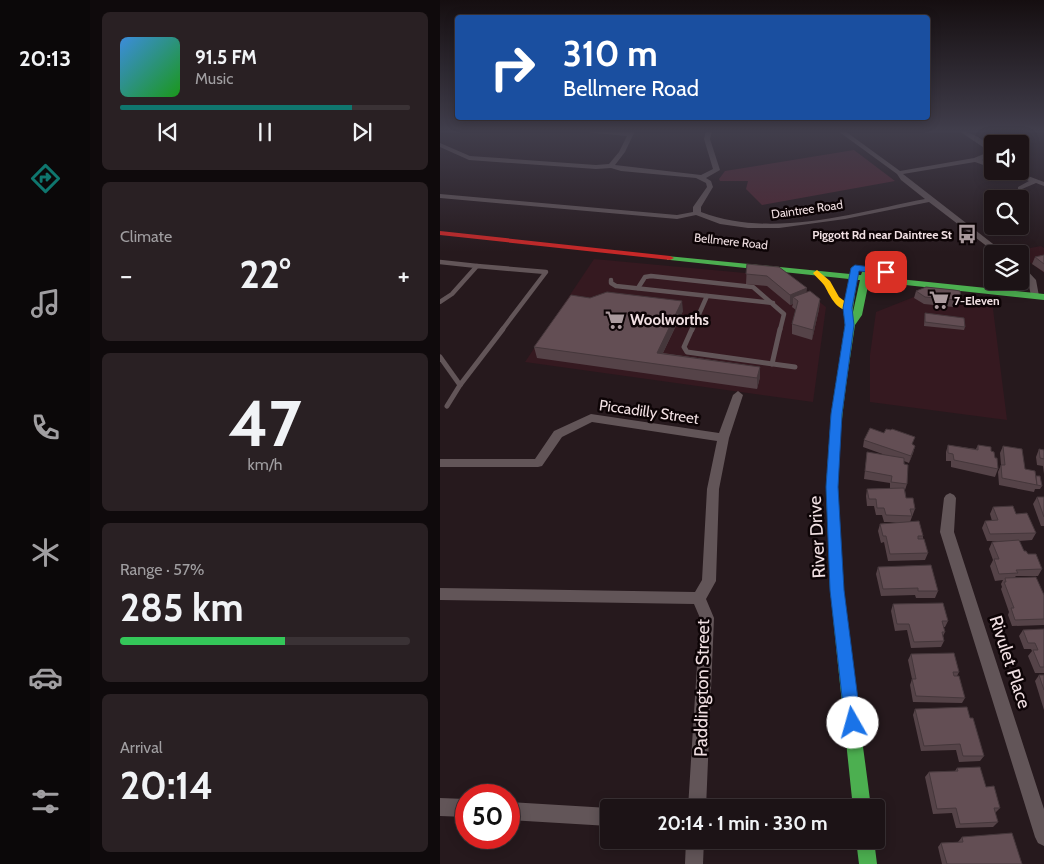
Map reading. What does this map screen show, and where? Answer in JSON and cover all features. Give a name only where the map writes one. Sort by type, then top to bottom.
[{"type":"main road","name":"Bellmere Road","points":[[440,229],[570,238],[860,273],[992,286],[1017,293]]},
{"type":"main road","name":"Bellmere Road","points":[[440,233],[817,273],[860,273],[906,283],[1017,293],[1040,297]]},
{"type":"main road","points":[[817,273],[827,283],[834,299],[848,308]]},
{"type":"main road","name":"River Drive","points":[[850,325],[857,315],[862,295],[860,273]]},
{"type":"main road","name":"River Drive","points":[[860,273],[848,308],[850,325],[836,414],[832,487],[837,590],[861,799]]},
{"type":"main road","points":[[862,295],[898,288],[906,283]]},
{"type":"main road","points":[[866,849],[868,864]]},
{"type":"street","points":[[645,171],[703,177],[714,171]]},
{"type":"street","points":[[909,171],[899,173],[903,179],[990,245]]},
{"type":"street","points":[[440,196],[677,217],[697,214],[697,207],[710,187],[709,182],[703,177]]},
{"type":"street","points":[[1029,179],[1044,184]]},
{"type":"street","points":[[1020,188],[1035,181]]},
{"type":"street","name":"Daintree Road","points":[[697,214],[709,219],[751,226],[777,226],[802,224],[931,200]]},
{"type":"street","points":[[1029,277],[1040,297]]},
{"type":"street","name":"Paddington Street","points":[[698,799],[707,618],[699,598],[709,581],[713,489],[723,438],[738,395]]},
{"type":"street","name":"Piccadilly Street","points":[[440,463],[538,463],[558,434],[590,418],[723,438]]},
{"type":"street","name":"Rivulet Place","points":[[950,498],[947,532],[1044,836]]},
{"type":"street","points":[[440,594],[699,598]]},
{"type":"street","points":[[440,807],[455,808]]},
{"type":"street","points":[[520,812],[600,816]]},
{"type":"street","points":[[694,864],[695,849]]},
{"type":"lane","points":[[440,262],[546,272],[460,384],[447,406]]},
{"type":"lane","points":[[440,302],[452,294],[477,266]]},
{"type":"lane","points":[[638,288],[645,278],[651,276],[753,287],[784,314],[772,364]]},
{"type":"lane","points":[[611,280],[611,283],[616,286],[773,303]]},
{"type":"lane","points":[[706,296],[684,347],[685,350],[691,353],[795,367]]},
{"type":"lane","points":[[440,357],[460,384]]},
{"type":"shaded area","points":[[725,171],[882,171],[895,181],[762,205],[746,189],[748,181],[720,181],[719,179]]},
{"type":"shaded area","points":[[1041,246],[1044,248],[1044,273],[1029,262],[1029,248]]},
{"type":"shaded area","points":[[594,259],[788,277],[826,307],[813,402],[525,362]]},
{"type":"shaded area","points":[[924,293],[992,301],[1007,420],[870,402],[870,355],[876,312]]},
{"type":"building","points":[[1044,255],[1044,264],[1035,257]]},
{"type":"building","points":[[747,264],[779,267],[807,288],[790,295],[767,276],[746,274]]},
{"type":"building","points":[[926,287],[960,291],[961,297],[954,296],[955,300],[925,297],[916,291]]},
{"type":"building","points":[[810,291],[820,299],[813,330],[792,324],[798,301],[793,297]]},
{"type":"building","points":[[607,292],[682,301],[657,353],[760,367],[757,378],[534,347],[571,295],[590,298]]},
{"type":"building","points":[[925,313],[964,318],[965,327],[925,322]]},
{"type":"building","points":[[870,428],[884,433],[886,429],[892,429],[915,437],[912,444],[915,446],[911,456],[864,440]]},
{"type":"building","points":[[948,445],[978,450],[978,445],[991,447],[991,451],[994,452],[995,458],[997,458],[998,469],[954,460],[953,454],[948,453]]},
{"type":"building","points":[[1003,446],[1022,449],[1025,469],[1035,471],[1037,485],[1002,478],[1001,465],[1005,465]]},
{"type":"building","points":[[1039,449],[1044,450],[1044,459],[1040,458]]},
{"type":"building","points":[[867,452],[904,458],[904,464],[908,465],[907,484],[891,482],[892,476],[865,471]]},
{"type":"building","points":[[1036,476],[1040,476],[1042,486],[1037,485]]},
{"type":"building","points":[[904,488],[906,498],[913,498],[915,509],[910,509],[912,516],[886,515],[884,508],[877,508],[876,499],[869,499],[867,489]]},
{"type":"building","points":[[1037,497],[1044,497],[1044,517]]},
{"type":"building","points":[[1013,506],[1016,514],[1027,513],[1036,533],[990,534],[985,521],[998,520],[993,507]]},
{"type":"building","points":[[919,521],[923,536],[918,536],[918,539],[924,539],[928,553],[890,554],[886,536],[883,536],[880,524]]},
{"type":"building","points":[[1019,540],[1024,551],[1028,554],[1036,554],[1042,569],[1016,570],[1018,573],[999,574],[994,559],[999,559],[992,542]]},
{"type":"building","points":[[931,565],[938,591],[918,591],[918,588],[883,589],[878,567]]},
{"type":"building","points":[[1036,577],[1044,595],[1044,619],[1015,620],[1011,608],[1014,608],[1004,582],[1006,582],[1005,578]]},
{"type":"building","points":[[943,603],[948,621],[942,621],[945,632],[942,632],[944,641],[914,642],[909,624],[897,624],[893,604]]},
{"type":"building","points":[[1044,629],[1044,667],[1040,667],[1033,650],[1038,650],[1035,643],[1028,643],[1023,630]]},
{"type":"building","points":[[954,653],[959,672],[953,672],[954,676],[959,676],[965,698],[916,696],[912,679],[916,679],[911,654]]},
{"type":"building","points":[[1039,675],[1044,675],[1044,690]]},
{"type":"building","points":[[967,707],[970,718],[973,718],[984,756],[963,756],[960,744],[924,746],[915,709]]},
{"type":"building","points":[[980,767],[986,787],[994,786],[1000,808],[994,808],[998,822],[960,824],[956,808],[937,809],[929,772],[958,771],[957,768]]},
{"type":"building","points":[[1012,833],[1022,864],[947,864],[941,843],[963,842],[962,837]]},
{"type":"traffic: fast","points":[[670,258],[1044,297]]},
{"type":"traffic: fast","points":[[855,268],[848,308],[850,325],[836,414],[832,487],[837,589],[861,799]]},
{"type":"traffic: fast","points":[[850,325],[857,315],[867,269]]},
{"type":"traffic: fast","points":[[866,849],[868,864]]},
{"type":"traffic: slow","points":[[817,273],[827,283],[835,299],[848,308]]},
{"type":"traffic: jam","points":[[440,233],[670,258]]},
{"type":"place","name":"Piggott Rd near Daintree St","points":[[967,234]]},
{"type":"place","name":"7-Eleven","points":[[939,300]]},
{"type":"place","name":"Woolworths","points":[[615,320]]},
{"type":"route","points":[[853,723],[837,590],[832,487],[836,414],[850,325],[847,315],[855,268],[886,272]]}]
